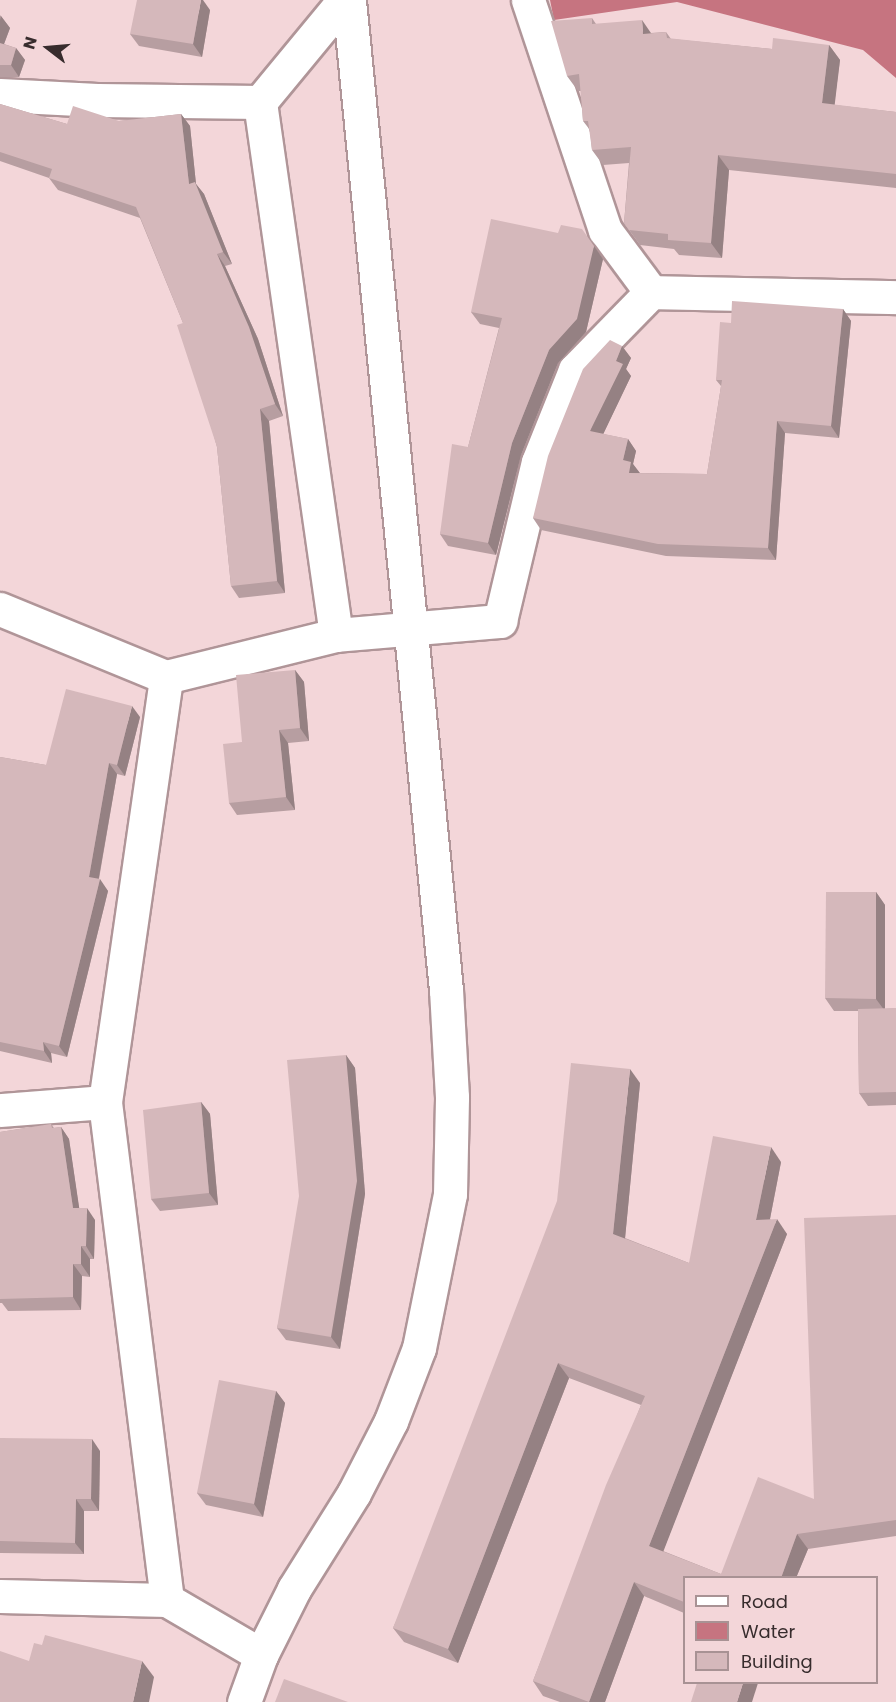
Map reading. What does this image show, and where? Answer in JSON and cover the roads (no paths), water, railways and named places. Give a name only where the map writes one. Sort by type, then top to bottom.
[{"type":"street","points":[[336,635],[260,102],[344,0]]},
{"type":"street","points":[[244,1702],[261,1655],[294,1589],[354,1493],[391,1421],[419,1348],[450,1194],[452,1097],[446,990],[349,0]]},
{"type":"street","points":[[528,0],[604,230],[651,292]]},
{"type":"street","points":[[0,95],[97,100],[260,102]]},
{"type":"street","points":[[0,609],[166,677],[336,635],[409,626],[500,621],[538,462],[575,370],[651,292],[896,297]]},
{"type":"street","points":[[166,677],[105,1102],[167,1600]]},
{"type":"street","points":[[0,1110],[105,1102]]},
{"type":"street","points":[[0,1596],[167,1600],[261,1655]]},
{"type":"water","points":[[550,0],[896,0],[896,78],[863,50],[677,2],[554,20]]}]
